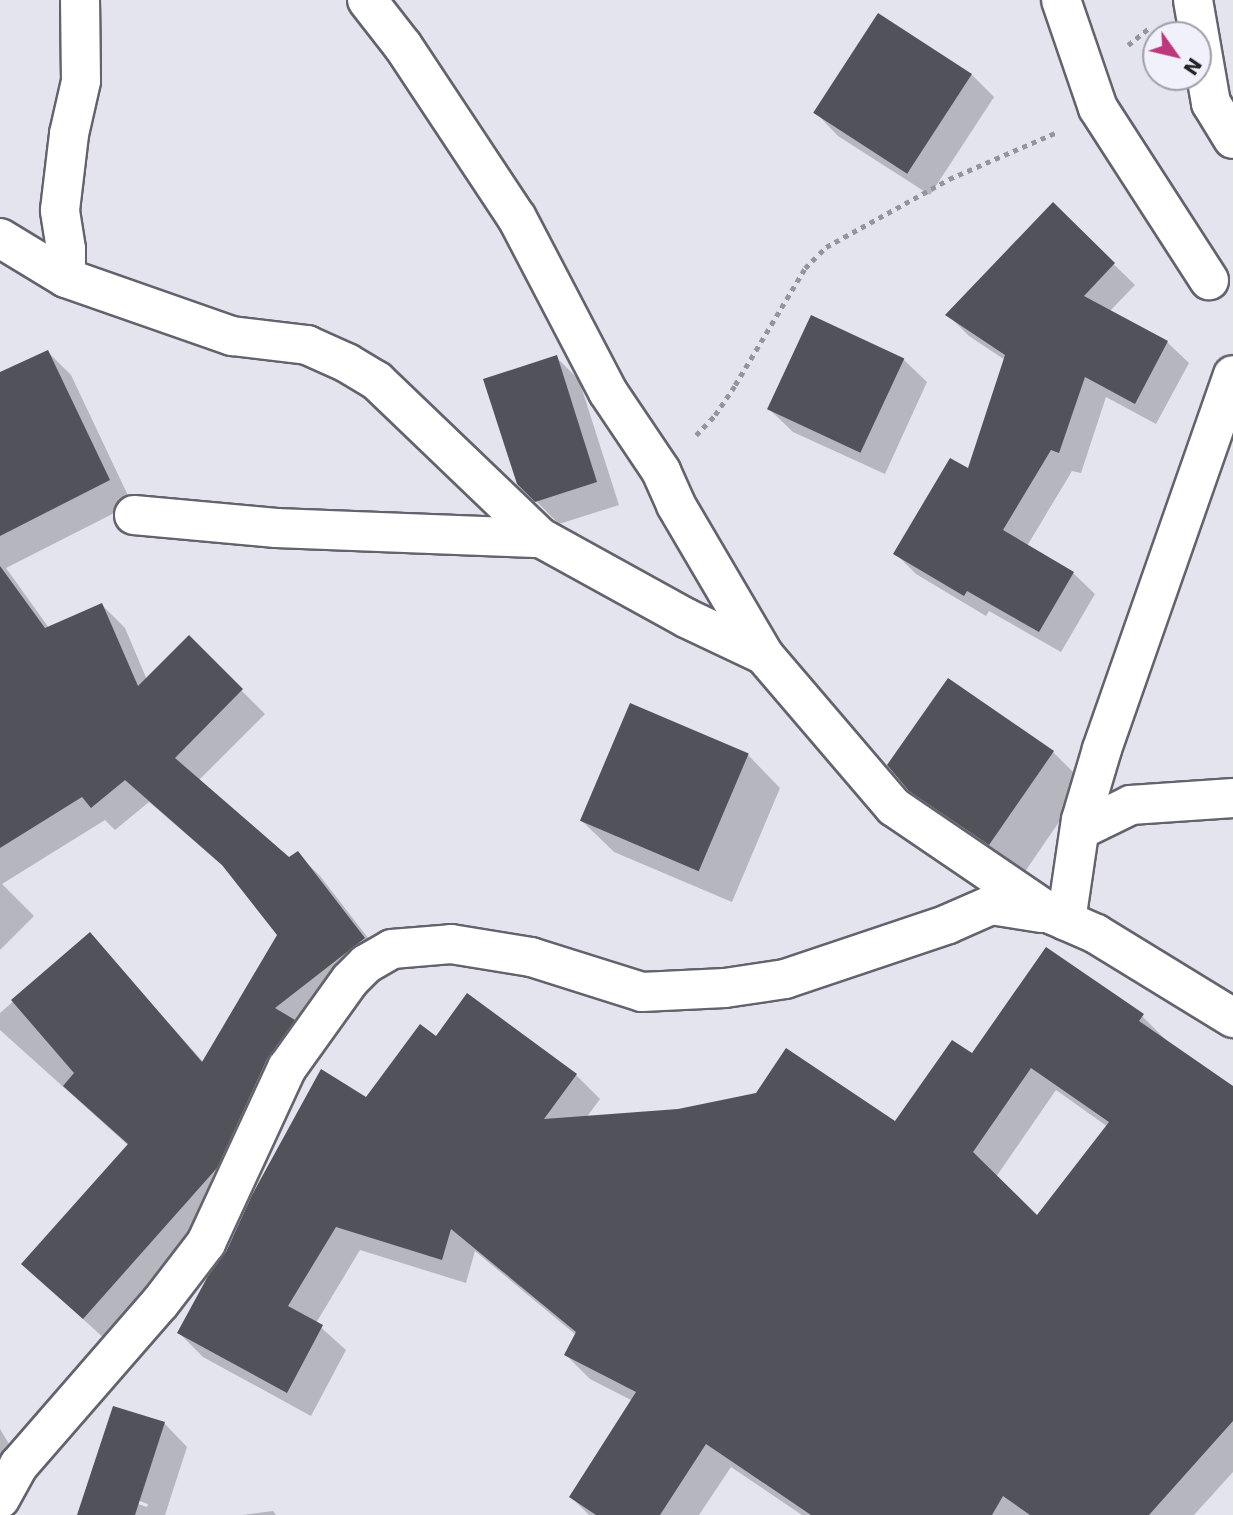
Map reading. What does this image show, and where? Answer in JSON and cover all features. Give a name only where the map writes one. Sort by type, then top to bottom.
[{"type":"street","points":[[66,278],[66,249],[60,210],[69,134],[80,81],[80,0]]},
{"type":"street","points":[[367,0],[403,46],[517,218],[608,392],[662,471],[676,505],[764,655],[894,807],[1060,918],[1096,934],[1233,1018]]},
{"type":"street","points":[[1061,0],[1098,108],[1209,280]]},
{"type":"street","points":[[1193,0],[1211,103],[1233,139]]},
{"type":"street","points":[[0,238],[66,278],[232,336],[306,345],[347,363],[377,381],[541,538],[686,618],[764,655]]},
{"type":"street","points":[[1060,918],[1102,749],[1233,375]]},
{"type":"street","points":[[134,515],[276,528],[541,538]]},
{"type":"street","points":[[1080,831],[1130,805],[1233,798]]},
{"type":"street","points":[[0,1499],[19,1465],[160,1303],[206,1243],[287,1068],[350,980],[366,964],[392,949],[451,944],[531,957],[642,992],[670,991],[725,988],[785,979],[948,924],[991,905],[1060,918]]},
{"type":"path","points":[[662,471],[715,415],[805,268],[826,247],[949,179],[1054,134],[1098,108],[1129,43],[1142,34]]},
{"type":"building","points":[[878,13],[972,74],[907,174],[813,113]]},
{"type":"building","points":[[1053,202],[1115,263],[1084,296],[1168,341],[1135,404],[1085,377],[1059,453],[1051,450],[1003,530],[1074,572],[1039,632],[967,591],[964,596],[893,554],[950,458],[968,468],[1005,355],[945,315]]},
{"type":"building","points":[[811,315],[904,359],[860,453],[767,409]]},
{"type":"building","points":[[48,350],[110,480],[0,536],[0,372]]},
{"type":"building","points":[[557,355],[597,482],[535,502],[517,484],[483,379]]},
{"type":"building","points":[[0,566],[45,628],[102,603],[138,686],[189,635],[243,689],[175,758],[289,857],[298,851],[365,938],[275,1008],[295,1020],[267,1059],[217,1168],[83,1319],[21,1264],[128,1144],[63,1086],[74,1073],[11,1000],[90,932],[202,1062],[277,935],[222,865],[125,780],[91,808],[82,797],[0,848]]},
{"type":"building","points":[[948,678],[1054,751],[989,845],[909,791],[887,765]]},
{"type":"building","points":[[630,703],[749,753],[699,871],[580,821]]},
{"type":"building","points":[[1046,947],[1144,1014],[1139,1021],[1233,1086],[1233,1421],[1149,1515],[1030,1515],[1003,1496],[992,1515],[811,1515],[706,1444],[660,1515],[596,1515],[569,1497],[636,1392],[564,1355],[576,1332],[451,1229],[442,1260],[336,1227],[288,1306],[323,1325],[287,1393],[177,1333],[208,1276],[226,1252],[252,1195],[321,1069],[366,1097],[420,1024],[436,1036],[467,993],[577,1074],[544,1119],[678,1109],[756,1093],[786,1048],[895,1121],[952,1040],[972,1053]],"holes":[[[1031,1068],[1109,1122],[1037,1215],[973,1152]]]},
{"type":"building","points":[[113,1406],[165,1422],[135,1515],[77,1515]]}]
